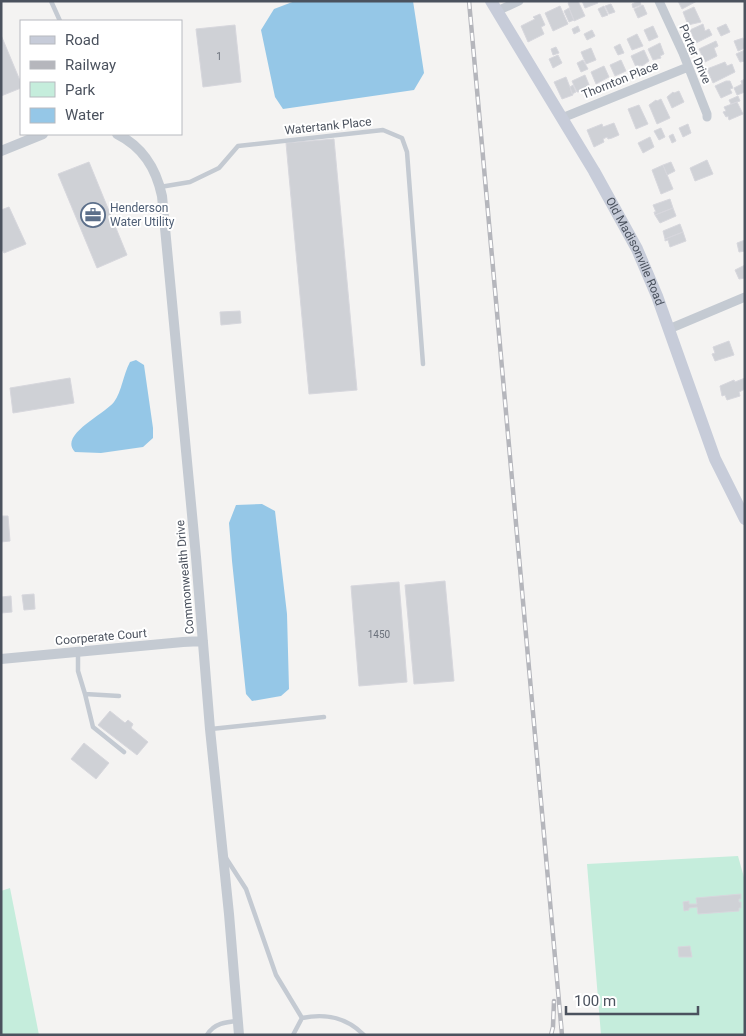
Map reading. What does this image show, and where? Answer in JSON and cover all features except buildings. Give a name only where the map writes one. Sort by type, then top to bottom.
[{"type":"main road","name":"Old Madisonville Road","points":[[494,6],[618,212],[637,249],[669,329],[714,459],[745,518]]},
{"type":"street","points":[[494,6],[519,1]]},
{"type":"street","name":"Porter Drive","points":[[659,1],[688,67],[707,114],[706,117]]},
{"type":"street","name":"Thornton Place","points":[[562,118],[688,67]]},
{"type":"street","points":[[1,151],[36,135]]},
{"type":"street","name":"Commonwealth Drive","points":[[119,135],[129,141],[147,158],[154,169],[160,187],[164,210],[239,1035]]},
{"type":"street","points":[[669,329],[745,297]]},
{"type":"street","name":"Coorperate Court","points":[[1,659],[183,642],[203,642]]},
{"type":"lane","points":[[51,1],[60,20]]},
{"type":"lane","name":"Watertank Place","points":[[160,187],[190,182],[219,168],[238,146],[383,130],[402,138],[407,152],[423,364]]},
{"type":"lane","points":[[78,652],[78,671],[93,727],[124,752]]},
{"type":"lane","points":[[85,694],[119,696]]},
{"type":"lane","points":[[210,729],[324,717]]},
{"type":"lane","points":[[222,850],[246,889],[276,975],[302,1018]]},
{"type":"lane","points":[[302,1018],[312,1016],[334,1017],[354,1026],[364,1035]]},
{"type":"lane","points":[[293,1035],[302,1018]]},
{"type":"lane","points":[[207,1035],[209,1031],[222,1023],[238,1021]]},
{"type":"green space","points":[[738,856],[745,881],[745,1035],[601,1035],[587,864]]},
{"type":"green space","points":[[10,888],[39,1035],[1,1035],[1,891]]},
{"type":"water","points":[[295,1],[413,1],[424,73],[414,90],[283,109],[275,97],[261,30],[274,9]]},
{"type":"water","points":[[136,360],[144,365],[153,438],[143,447],[101,453],[75,452],[71,445],[77,432],[114,402],[130,362]]},
{"type":"water","points":[[262,504],[275,511],[287,614],[289,689],[281,696],[252,701],[246,694],[229,523],[236,505]]},
{"type":"railway","points":[[469,1],[562,1035]]},
{"type":"railway","points":[[551,1035],[554,1001]]},
{"type":"place","name":"Henderson Water Utility","points":[[93,215]]}]
